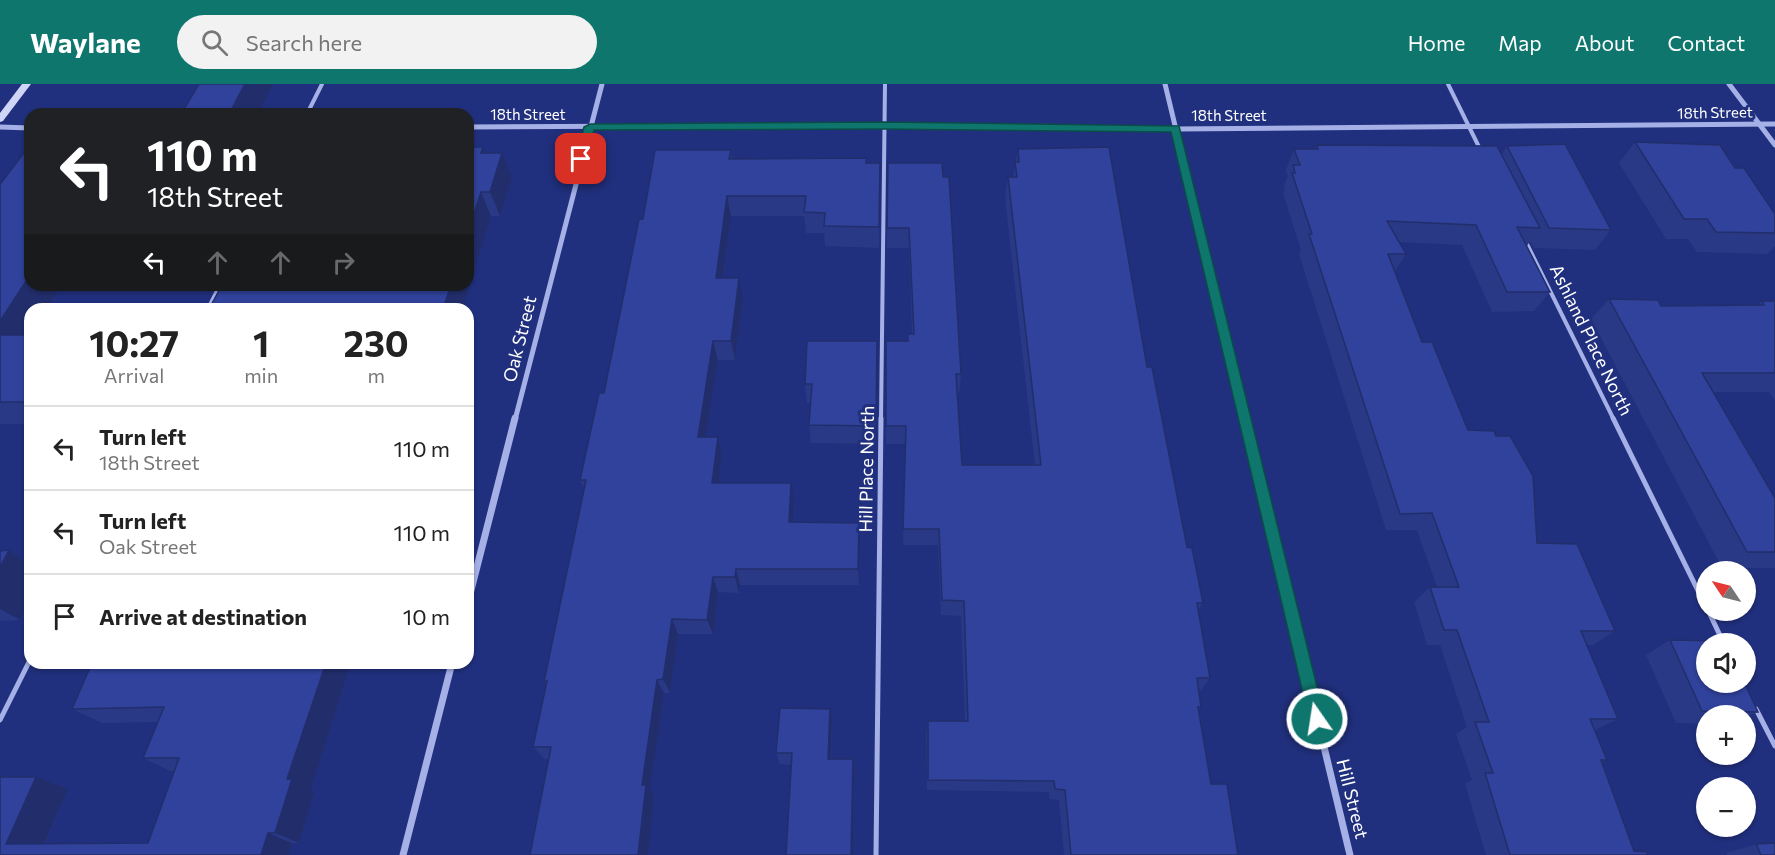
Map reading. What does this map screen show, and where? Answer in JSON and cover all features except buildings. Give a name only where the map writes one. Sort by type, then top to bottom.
[{"type":"street","points":[[0,119],[27,84]]},
{"type":"street","name":"Oak Street","points":[[474,579],[602,84]]},
{"type":"street","name":"Hill Street","points":[[1165,84],[1350,855]]},
{"type":"street","points":[[1729,84],[1775,145]]},
{"type":"street","name":"18th Street","points":[[474,127],[884,125],[1175,129],[1775,124]]},
{"type":"street","points":[[0,128],[24,128]]},
{"type":"street","points":[[403,855],[450,669]]},
{"type":"lane","points":[[310,108],[322,84]]},
{"type":"lane","name":"Hill Place North","points":[[876,855],[885,84]]},
{"type":"lane","points":[[1448,84],[1485,159]]},
{"type":"lane","name":"Ashland Place North","points":[[1522,234],[1696,588]]},
{"type":"lane","points":[[0,720],[26,669]]},
{"type":"lane","points":[[1754,704],[1775,746]]},
{"type":"route","points":[[581,159],[590,127],[884,125],[1175,129],[1317,719]]}]
